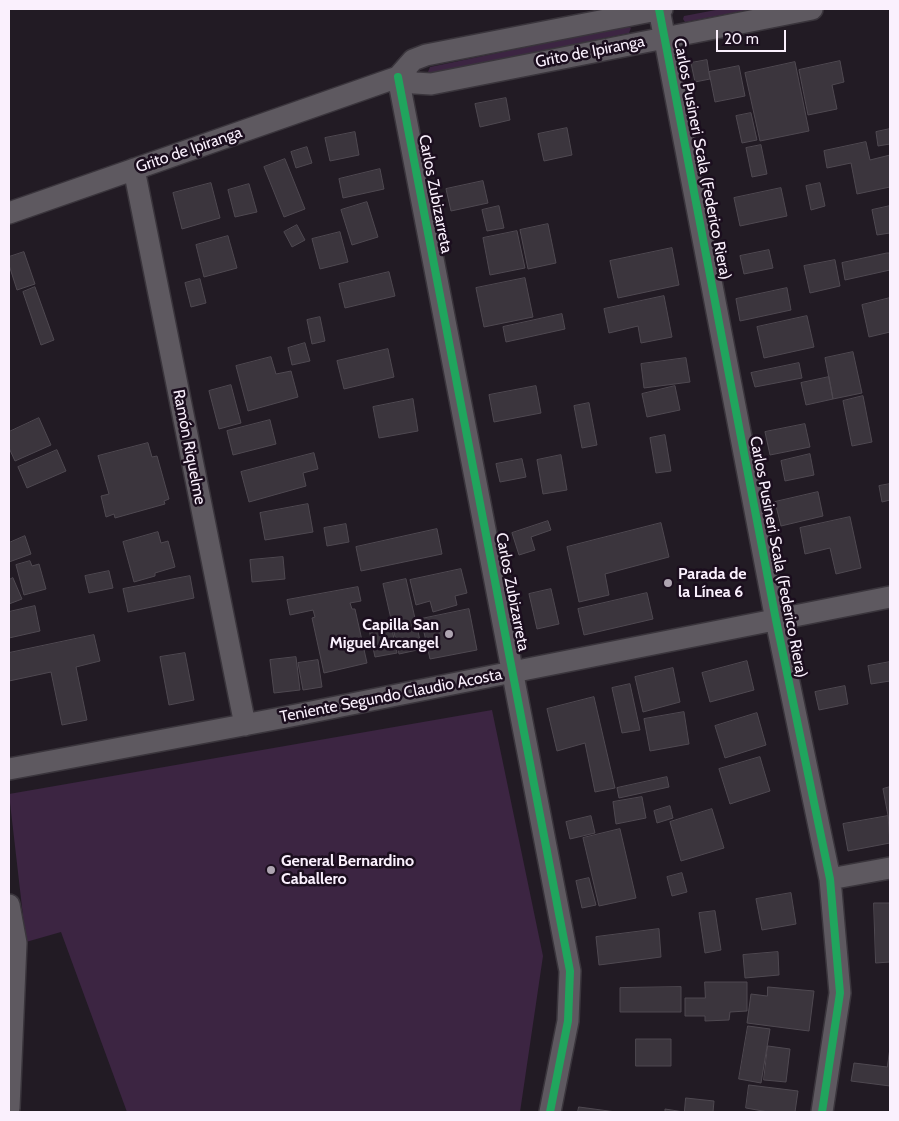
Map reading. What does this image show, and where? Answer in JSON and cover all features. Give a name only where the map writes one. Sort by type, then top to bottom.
[{"type":"street","name":"Grito de Ipiranga","points":[[9,213],[398,77],[413,60],[660,9]]},
{"type":"street","name":"Carlos Pusineri Scala (Federico Riera)","points":[[660,9],[776,620],[830,879],[840,993],[822,1112]]},
{"type":"street","name":"Grito de Ipiranga","points":[[398,77],[415,83],[431,84],[812,9]]},
{"type":"street","name":"Carlos Zubizarreta","points":[[398,77],[514,671],[570,971],[568,1022],[550,1112]]},
{"type":"street","name":"Ramón Riquelme","points":[[134,169],[245,725]]},
{"type":"street","name":"Teniente Segundo Claudio Acosta","points":[[9,769],[245,725],[890,597]]},
{"type":"street","points":[[830,879],[890,868]]},
{"type":"street","points":[[9,905],[14,1026],[9,1108]]},
{"type":"shaded area","points":[[721,9],[753,9],[685,22],[683,19],[684,16]]},
{"type":"shaded area","points":[[628,26],[631,28],[629,33],[432,74],[428,72],[430,67]]},
{"type":"shaded area","name":"General Bernardino Caballero","points":[[492,710],[543,956],[520,1112],[127,1112],[61,932],[26,942],[9,794]]},
{"type":"building","points":[[707,60],[710,79],[695,82],[691,63]]},
{"type":"building","points":[[840,61],[844,82],[832,85],[837,109],[808,115],[799,70]]},
{"type":"building","points":[[795,62],[809,131],[760,141],[745,73]]},
{"type":"building","points":[[739,66],[745,96],[715,102],[709,72]]},
{"type":"building","points":[[506,98],[510,120],[480,127],[475,104]]},
{"type":"building","points":[[751,113],[757,140],[742,143],[736,116]]},
{"type":"building","points":[[567,128],[572,155],[544,161],[538,134]]},
{"type":"building","points":[[890,129],[890,144],[878,146],[876,132]]},
{"type":"building","points":[[355,132],[359,155],[330,161],[325,138]]},
{"type":"building","points":[[866,142],[870,160],[890,155],[890,187],[857,194],[851,163],[827,168],[824,151]]},
{"type":"building","points":[[761,145],[767,174],[752,177],[746,148]]},
{"type":"building","points":[[307,147],[312,163],[296,168],[291,152]]},
{"type":"building","points":[[285,159],[305,209],[284,217],[264,167]]},
{"type":"building","points":[[380,169],[384,189],[343,198],[339,179]]},
{"type":"building","points":[[483,181],[488,203],[451,211],[446,189]]},
{"type":"building","points":[[211,183],[220,218],[182,229],[173,193]]},
{"type":"building","points":[[820,183],[825,206],[811,210],[806,186]]},
{"type":"building","points":[[249,184],[257,212],[235,217],[228,190]]},
{"type":"building","points":[[781,188],[787,216],[740,226],[734,198]]},
{"type":"building","points":[[367,202],[378,237],[352,245],[341,210]]},
{"type":"building","points":[[499,206],[504,228],[487,231],[482,210]]},
{"type":"building","points":[[890,206],[890,233],[877,235],[872,210]]},
{"type":"building","points":[[548,224],[556,263],[528,269],[520,230]]},
{"type":"building","points":[[297,225],[305,240],[292,247],[284,232]]},
{"type":"building","points":[[517,231],[525,268],[490,275],[483,238]]},
{"type":"building","points":[[340,232],[348,262],[320,269],[312,239]]},
{"type":"building","points":[[228,236],[237,268],[204,277],[196,245]]},
{"type":"building","points":[[672,248],[679,285],[618,298],[610,261]]},
{"type":"building","points":[[769,250],[773,268],[744,274],[740,256]]},
{"type":"building","points":[[24,252],[35,284],[17,290],[9,265],[9,257]]},
{"type":"building","points":[[890,253],[890,270],[845,280],[842,263]]},
{"type":"building","points":[[835,260],[840,286],[810,293],[804,266]]},
{"type":"building","points":[[389,272],[395,296],[345,308],[339,284]]},
{"type":"building","points":[[525,278],[533,317],[484,327],[476,288]]},
{"type":"building","points":[[200,279],[206,303],[191,307],[185,283]]},
{"type":"building","points":[[35,287],[54,340],[41,345],[23,292]]},
{"type":"building","points":[[787,288],[791,310],[740,321],[736,299]]},
{"type":"building","points":[[664,296],[672,337],[641,343],[638,326],[609,333],[604,309]]},
{"type":"building","points":[[890,298],[890,332],[869,337],[862,305]]},
{"type":"building","points":[[562,314],[565,329],[506,342],[503,327]]},
{"type":"building","points":[[807,316],[814,347],[764,358],[757,327]]},
{"type":"building","points":[[320,317],[325,341],[312,344],[307,320]]},
{"type":"building","points":[[305,343],[310,361],[292,365],[288,348]]},
{"type":"building","points":[[388,349],[394,377],[344,389],[337,361]]},
{"type":"building","points":[[853,352],[862,393],[833,399],[825,358]]},
{"type":"building","points":[[271,357],[276,374],[291,371],[298,397],[248,411],[236,366]]},
{"type":"building","points":[[686,358],[690,382],[644,388],[641,364]]},
{"type":"building","points":[[799,363],[802,378],[755,387],[751,373]]},
{"type":"building","points":[[829,377],[833,399],[806,405],[801,383]]},
{"type":"building","points":[[231,385],[241,423],[219,429],[209,391]]},
{"type":"building","points":[[536,386],[541,413],[494,422],[489,395]]},
{"type":"building","points":[[675,386],[680,410],[647,417],[642,394]]},
{"type":"building","points":[[863,396],[872,442],[852,446],[843,401]]},
{"type":"building","points":[[413,399],[418,431],[379,438],[373,407]]},
{"type":"building","points":[[589,403],[597,445],[582,448],[574,406]]},
{"type":"building","points":[[39,418],[51,445],[15,461],[9,448],[9,432]]},
{"type":"building","points":[[270,420],[276,444],[233,455],[227,431]]},
{"type":"building","points":[[805,424],[810,447],[770,455],[765,432]]},
{"type":"building","points":[[665,435],[671,471],[656,473],[650,438]]},
{"type":"building","points":[[148,443],[152,457],[157,456],[169,499],[164,501],[165,504],[115,518],[114,514],[106,517],[101,496],[109,494],[98,456]]},
{"type":"building","points":[[57,450],[66,471],[27,488],[18,467]]},
{"type":"building","points":[[314,453],[318,469],[303,473],[306,486],[249,502],[241,472]]},
{"type":"building","points":[[810,454],[814,475],[785,481],[781,461]]},
{"type":"building","points":[[561,455],[567,490],[543,494],[537,460]]},
{"type":"building","points":[[522,459],[526,477],[500,482],[496,464]]},
{"type":"building","points":[[890,484],[890,500],[882,502],[879,486]]},
{"type":"building","points":[[818,492],[823,516],[781,526],[775,502]]},
{"type":"building","points":[[308,504],[313,532],[265,540],[260,513]]},
{"type":"building","points":[[850,517],[861,568],[836,574],[830,548],[805,554],[800,528]]},
{"type":"building","points":[[548,521],[551,530],[531,537],[535,550],[519,555],[512,533]]},
{"type":"building","points":[[661,523],[669,557],[605,574],[609,595],[579,602],[567,547]]},
{"type":"building","points":[[346,524],[349,542],[327,546],[324,528]]},
{"type":"building","points":[[437,529],[442,554],[361,571],[356,547]]},
{"type":"building","points":[[158,532],[161,543],[168,541],[175,567],[155,573],[155,576],[134,582],[123,542]]},
{"type":"building","points":[[25,536],[31,554],[9,562],[9,543]]},
{"type":"building","points":[[283,557],[285,579],[252,582],[250,560]]},
{"type":"building","points":[[30,561],[32,566],[39,564],[46,589],[24,595],[16,565]]},
{"type":"building","points":[[461,569],[467,593],[455,596],[457,605],[433,612],[430,601],[416,605],[410,580]]},
{"type":"building","points":[[109,571],[113,588],[89,593],[85,576]]},
{"type":"building","points":[[190,576],[194,598],[128,612],[123,589]]},
{"type":"building","points":[[13,578],[22,599],[9,604],[9,580]]},
{"type":"building","points":[[406,579],[422,649],[399,654],[383,584]]},
{"type":"building","points":[[358,587],[361,601],[350,603],[352,609],[355,609],[367,663],[324,673],[312,618],[315,617],[313,610],[290,615],[287,600]]},
{"type":"building","points":[[551,589],[559,624],[537,629],[529,594]]},
{"type":"building","points":[[647,593],[653,619],[584,635],[578,609]]},
{"type":"building","points":[[35,606],[40,631],[9,638],[9,612]]},
{"type":"building","name":"Capilla San Miguel Arcangel","points":[[469,609],[477,650],[430,659],[421,619]]},
{"type":"building","points":[[390,620],[397,653],[375,657],[368,625]]},
{"type":"building","points":[[94,635],[100,661],[76,667],[87,720],[62,725],[51,672],[9,681],[9,653]]},
{"type":"building","points":[[185,653],[194,700],[169,705],[160,657]]},
{"type":"building","points":[[296,657],[300,690],[274,693],[270,660]]},
{"type":"building","points":[[318,660],[322,687],[303,690],[298,663]]},
{"type":"building","points":[[747,661],[754,690],[710,702],[702,673]]},
{"type":"building","points":[[890,662],[890,681],[871,684],[868,666]]},
{"type":"building","points":[[673,668],[680,702],[643,712],[635,677]]},
{"type":"building","points":[[630,684],[640,730],[622,733],[612,688]]},
{"type":"building","points":[[845,686],[848,704],[819,710],[815,692]]},
{"type":"building","points":[[594,697],[615,788],[595,792],[585,743],[557,751],[547,709]]},
{"type":"building","points":[[684,712],[689,744],[650,751],[644,719]]},
{"type":"building","points":[[757,713],[766,745],[725,758],[715,726]]},
{"type":"building","points":[[760,757],[770,791],[730,804],[719,769]]},
{"type":"building","points":[[667,777],[669,787],[619,798],[617,788]]},
{"type":"building","points":[[890,787],[890,826],[883,789]]},
{"type":"building","points":[[642,797],[646,818],[616,824],[613,802]]},
{"type":"building","points":[[670,806],[673,818],[657,823],[654,811]]},
{"type":"building","points":[[712,809],[724,848],[681,861],[670,822]]},
{"type":"building","points":[[591,816],[595,833],[570,839],[566,822]]},
{"type":"building","points":[[888,816],[890,843],[848,851],[843,824]]},
{"type":"building","points":[[620,829],[636,898],[599,906],[583,838]]},
{"type":"building","points":[[682,873],[687,892],[672,896],[667,877]]},
{"type":"building","points":[[589,878],[596,905],[582,908],[576,881]]},
{"type":"building","points":[[791,893],[796,924],[762,930],[756,899]]},
{"type":"building","points":[[874,903],[890,903],[890,962],[876,963]]},
{"type":"building","points":[[715,911],[721,950],[705,953],[699,913]]},
{"type":"building","points":[[659,929],[661,957],[599,965],[596,937]]},
{"type":"building","points":[[778,952],[779,975],[745,978],[743,955]]},
{"type":"building","points":[[705,982],[747,982],[747,1011],[730,1012],[729,1020],[705,1021],[705,1016],[685,1016],[685,998],[705,998]]},
{"type":"building","points":[[681,987],[681,1012],[620,1012],[620,988]]},
{"type":"building","points":[[768,987],[814,991],[809,1031],[747,1023],[751,994],[767,996]]},
{"type":"building","points":[[748,1026],[770,1029],[761,1083],[739,1079]]},
{"type":"building","points":[[636,1039],[671,1039],[671,1066],[636,1066]]},
{"type":"building","points":[[768,1046],[790,1049],[786,1082],[764,1080]]},
{"type":"building","points":[[890,1048],[890,1086],[851,1081],[854,1063],[887,1067]]},
{"type":"building","points":[[749,1085],[798,1091],[795,1112],[768,1112],[746,1108]]},
{"type":"building","points":[[686,1098],[714,1101],[713,1112],[684,1112]]},
{"type":"building","points":[[579,1107],[616,1112],[578,1112]]},
{"type":"building","points":[[665,1109],[684,1112],[665,1112]]},
{"type":"cycle path","points":[[659,9],[776,620],[830,879],[840,993],[822,1112]]},
{"type":"cycle path","points":[[398,77],[570,971],[568,1021],[550,1112]]},
{"type":"place","name":"Parada de la Línea 6","points":[[668,583]]},
{"type":"place","name":"Capilla San Miguel Arcangel","points":[[449,634]]},
{"type":"place","name":"General Bernardino Caballero","points":[[271,870]]}]
